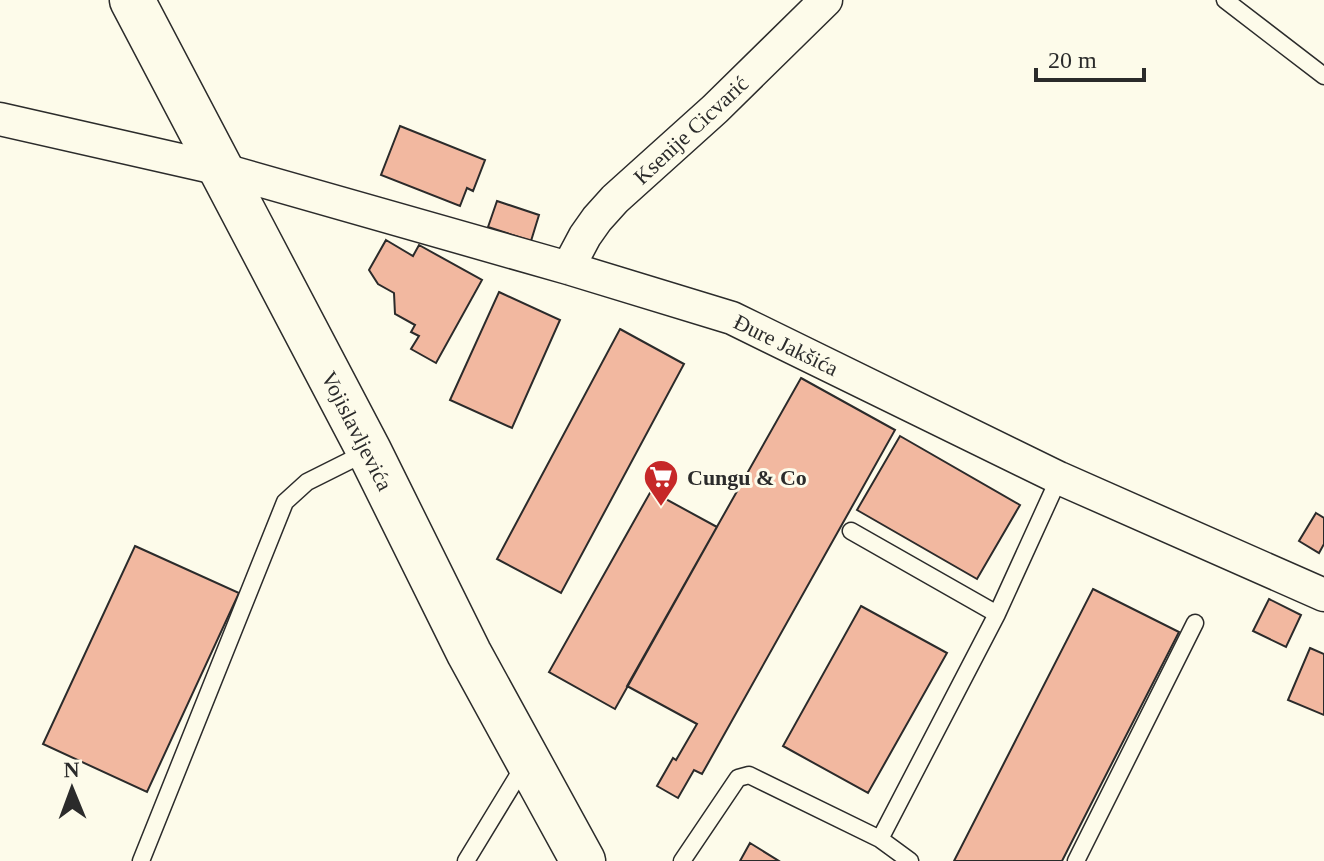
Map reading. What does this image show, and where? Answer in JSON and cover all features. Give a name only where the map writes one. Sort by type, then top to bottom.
[{"type":"main road","name":"Vojislavljevića","points":[[132,0],[369,451],[469,653],[583,861]]},
{"type":"street","name":"Ksenije Cicvarić","points":[[568,268],[585,236],[615,199],[715,109],[826,0]]},
{"type":"street","name":"Đure Jakšića","points":[[0,119],[220,169],[732,318],[1059,478],[1324,595]]},
{"type":"lane","points":[[1225,0],[1324,76]]},
{"type":"lane","points":[[141,861],[285,502],[307,482],[369,451]]},
{"type":"lane","points":[[880,839],[997,614],[1059,478]]},
{"type":"lane","points":[[851,531],[997,614]]},
{"type":"lane","points":[[1076,861],[1195,623]]},
{"type":"lane","points":[[466,861],[527,760]]},
{"type":"lane","points":[[682,861],[738,778],[749,775],[880,839],[910,861]]},
{"type":"building","points":[[400,126],[485,160],[473,191],[467,188],[460,206],[381,175]]},
{"type":"building","points":[[497,201],[539,215],[531,241],[488,227]]},
{"type":"building","points":[[386,240],[413,256],[419,245],[482,280],[436,363],[411,349],[419,336],[411,332],[415,325],[395,314],[394,293],[378,284],[369,270]]},
{"type":"building","points":[[499,292],[560,320],[512,428],[450,400]]},
{"type":"building","points":[[620,329],[684,364],[561,593],[497,559]]},
{"type":"building","points":[[801,378],[895,430],[702,774],[694,770],[678,798],[657,786],[697,724],[627,686]]},
{"type":"building","points":[[900,436],[1020,505],[977,579],[857,510]]},
{"type":"building","points":[[651,491],[717,527],[615,709],[549,672]]},
{"type":"building","points":[[1316,513],[1324,518],[1324,544],[1319,553],[1299,541]]},
{"type":"building","points":[[135,546],[239,593],[147,792],[43,744]]},
{"type":"building","points":[[1093,589],[1179,632],[1062,861],[954,861]]},
{"type":"building","points":[[1269,599],[1301,615],[1286,647],[1253,631]]},
{"type":"building","points":[[861,606],[947,653],[868,793],[783,746]]},
{"type":"building","points":[[1310,648],[1324,654],[1324,715],[1288,700]]},
{"type":"building","points":[[750,843],[779,861],[740,861]]},
{"type":"place","name":"Cungu & Co","points":[[661,508]]}]
